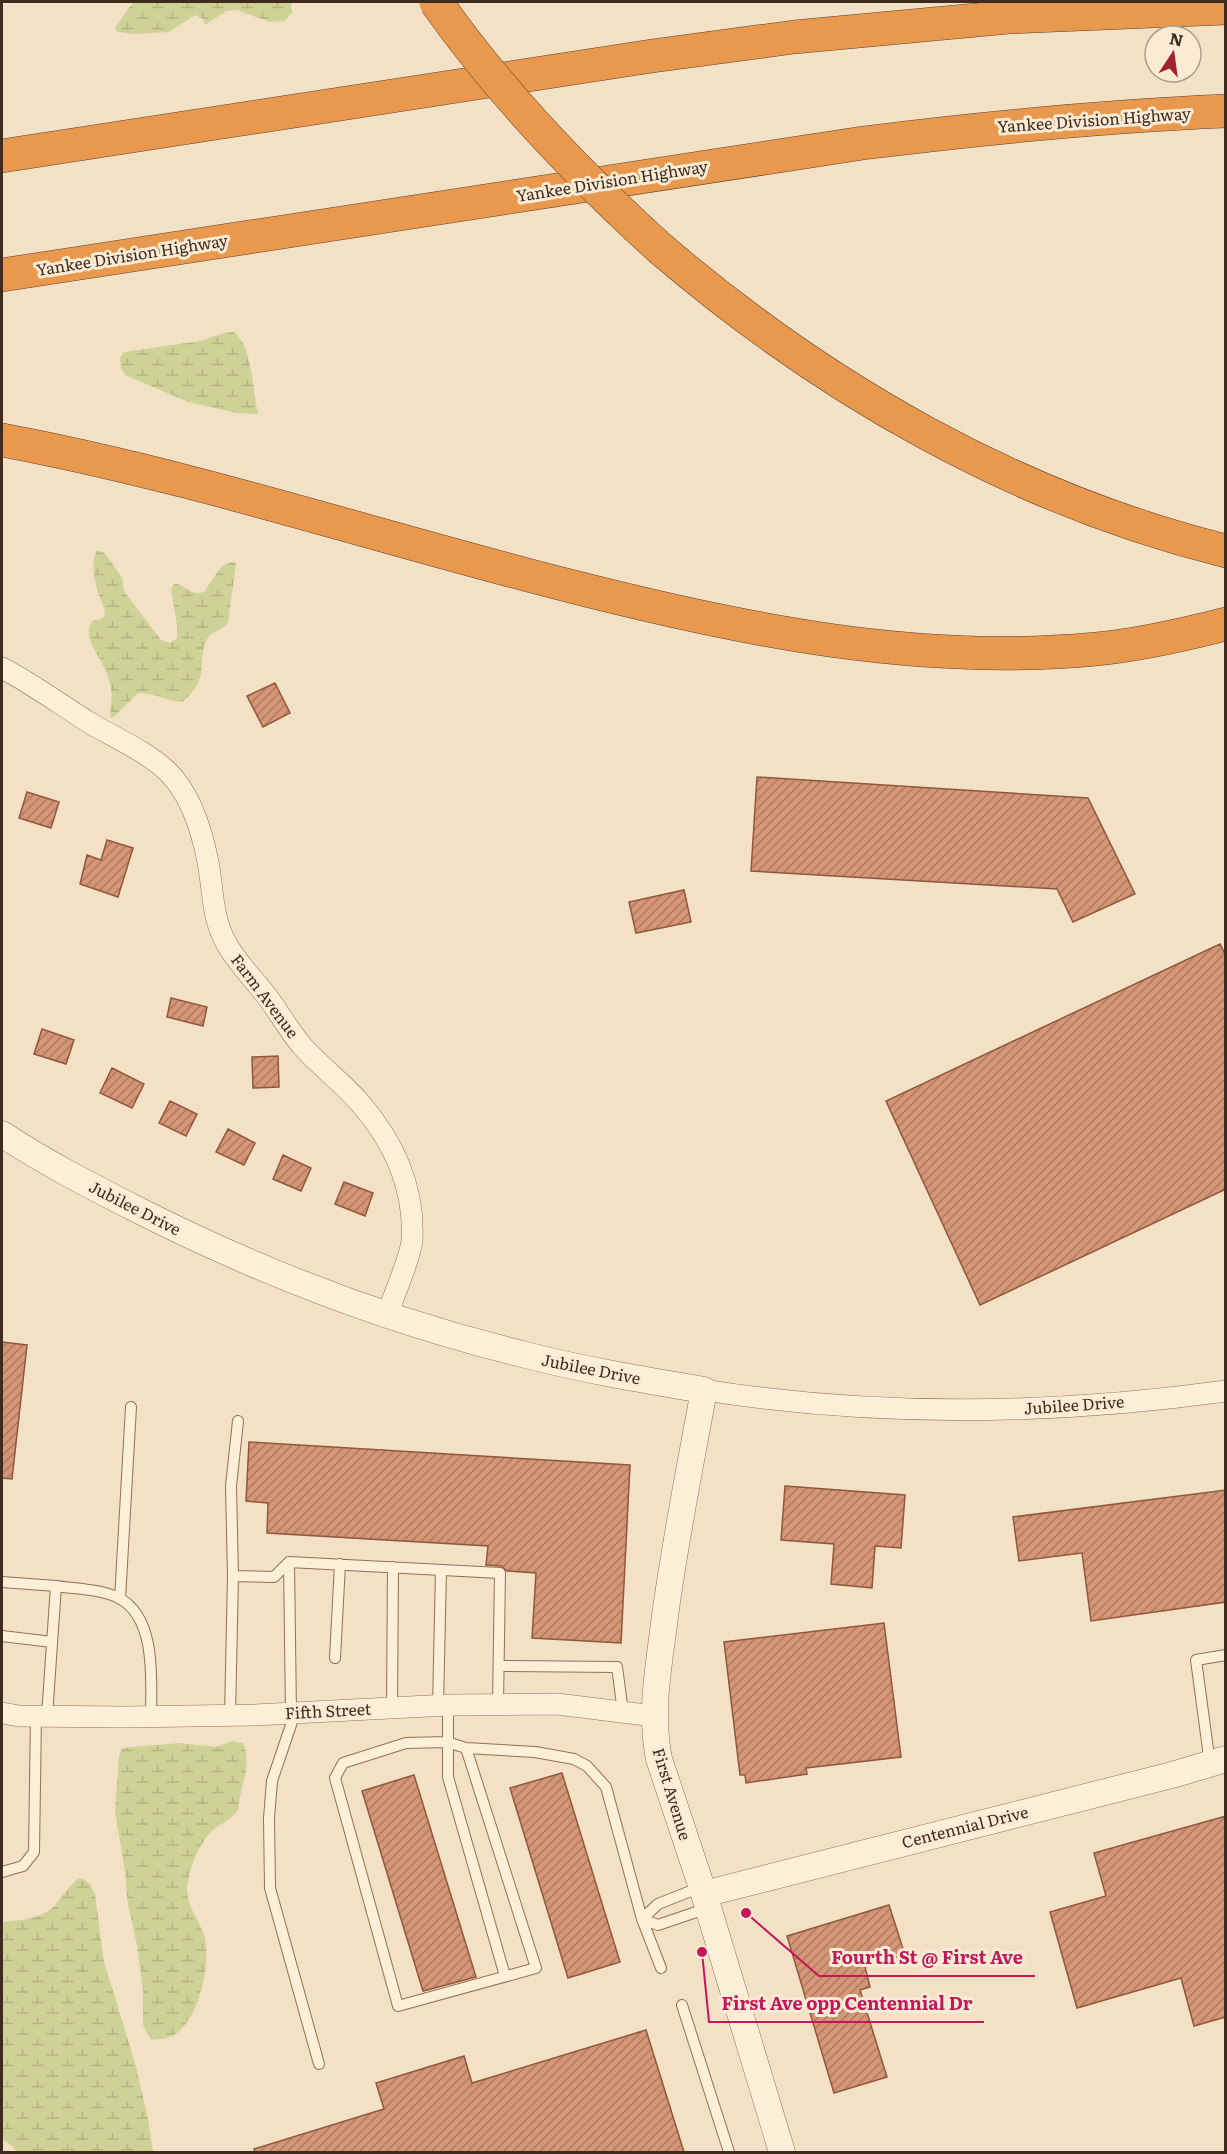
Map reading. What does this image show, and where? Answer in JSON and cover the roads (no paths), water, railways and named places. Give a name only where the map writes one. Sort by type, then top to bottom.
[{"type":"highway","points":[[436,2],[458,34],[540,130],[618,211],[703,285],[789,350],[884,410],[1040,488],[1149,530],[1226,551]]},
{"type":"highway","points":[[2,156],[664,54],[794,37],[1009,17],[1226,8]]},
{"type":"highway","name":"Yankee Division Highway","points":[[2,275],[863,143],[1007,126],[1149,114],[1226,111]]},
{"type":"highway","points":[[2,440],[155,472],[495,567],[643,605],[852,643],[944,651],[1096,650],[1140,644],[1226,624]]},
{"type":"street","name":"Farm Avenue","points":[[2,668],[143,754],[167,771],[182,789],[200,831],[208,861],[213,910],[224,940],[241,968],[265,993],[301,1045],[361,1104],[385,1137],[406,1179],[412,1203],[411,1244],[387,1314]]},
{"type":"street","name":"Jubilee Drive","points":[[2,1134],[98,1190],[256,1267],[331,1296],[461,1338],[526,1356],[615,1375],[704,1390],[818,1402],[942,1410],[1066,1406],[1174,1398],[1226,1391]]},
{"type":"street","name":"First Avenue","points":[[704,1390],[669,1586],[656,1677],[655,1738],[659,1759],[704,1896],[782,2152]]},
{"type":"street","name":"Fifth Street","points":[[2,1713],[42,1716],[230,1716],[443,1705],[557,1704],[654,1716]]},
{"type":"street","name":"Centennial Drive","points":[[704,1896],[1218,1762]]},
{"type":"lane","points":[[120,1599],[131,1407]]},
{"type":"lane","points":[[230,1716],[233,1576],[231,1486],[238,1421]]},
{"type":"lane","points":[[233,1576],[274,1577],[289,1562],[500,1573],[498,1704]]},
{"type":"lane","points":[[289,1562],[293,1714],[272,1781],[269,1818],[270,1888],[319,2064]]},
{"type":"lane","points":[[335,1658],[340,1564]]},
{"type":"lane","points":[[392,1708],[393,1567]]},
{"type":"lane","points":[[441,1570],[443,1705],[448,1778],[506,1976]]},
{"type":"lane","points":[[2,1582],[101,1592],[120,1599],[133,1609],[146,1630],[151,1668],[151,1717]]},
{"type":"lane","points":[[2,1872],[23,1866],[34,1852],[42,1716],[52,1642],[56,1586]]},
{"type":"lane","points":[[2,1636],[52,1642]]},
{"type":"lane","points":[[1218,1762],[1196,1660],[1226,1655]]},
{"type":"lane","points":[[499,1666],[617,1667],[623,1712]]},
{"type":"lane","points":[[466,1748],[536,1968],[398,2006],[335,1778],[343,1763],[406,1743],[447,1742],[466,1748],[535,1752],[574,1759],[587,1766],[606,1787],[642,1919],[661,1968]]},
{"type":"lane","points":[[642,1919],[658,1925],[704,1896]]},
{"type":"lane","points":[[642,1919],[658,1904],[704,1896]]},
{"type":"lane","points":[[682,2005],[729,2152]]},
{"type":"place","name":"Fourth St @ First Ave","points":[[746,1913]]},
{"type":"place","name":"First Ave opp Centennial Dr","points":[[702,1952]]}]
